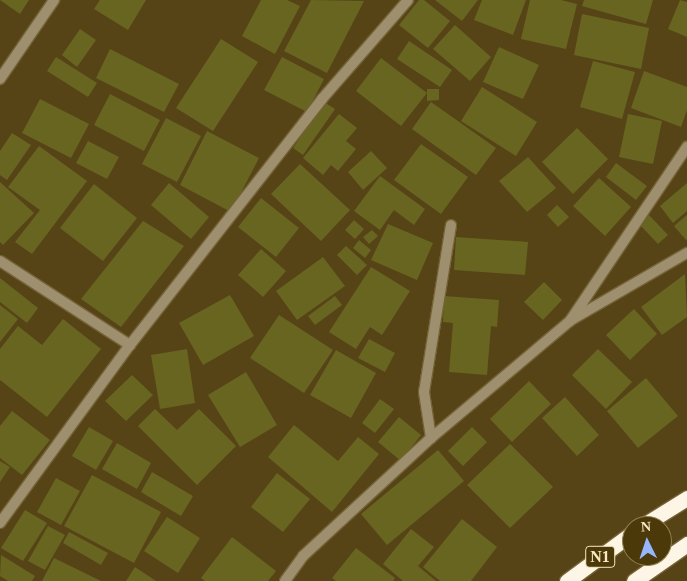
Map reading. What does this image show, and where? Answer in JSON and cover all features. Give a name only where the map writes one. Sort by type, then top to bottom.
[{"type":"highway","points":[[658,516],[687,498]]},
{"type":"highway","name":"N1","points":[[567,581],[622,540]]},
{"type":"highway","name":"N1","points":[[634,581],[687,544]]},
{"type":"street","points":[[0,79],[54,0]]},
{"type":"street","points":[[0,523],[130,345],[322,99],[408,0]]},
{"type":"street","points":[[570,321],[687,147]]},
{"type":"street","points":[[431,438],[424,392],[451,225]]},
{"type":"street","points":[[285,581],[303,556],[431,438],[570,321],[687,253]]},
{"type":"street","points":[[0,261],[130,345]]},
{"type":"building","points":[[0,0],[29,0],[20,14]]},
{"type":"building","points":[[100,0],[146,0],[128,30],[94,9]]},
{"type":"building","points":[[261,0],[287,0],[300,6],[275,54],[242,36]]},
{"type":"building","points":[[311,0],[364,1],[327,73],[284,51]]},
{"type":"building","points":[[419,0],[424,0],[450,21],[428,48],[399,25]]},
{"type":"building","points":[[435,0],[478,0],[462,21]]},
{"type":"building","points":[[482,0],[526,0],[513,35],[474,20]]},
{"type":"building","points":[[530,0],[561,0],[577,4],[566,49],[521,39]]},
{"type":"building","points":[[584,0],[653,0],[646,24],[582,6]]},
{"type":"building","points":[[680,0],[687,2],[687,37],[668,29]]},
{"type":"building","points":[[582,14],[649,28],[641,69],[574,55]]},
{"type":"building","points":[[455,25],[491,57],[470,81],[433,49]]},
{"type":"building","points":[[80,29],[96,40],[77,67],[62,55]]},
{"type":"building","points":[[221,39],[258,62],[213,131],[176,108]]},
{"type":"building","points":[[409,41],[452,70],[440,87],[397,59]]},
{"type":"building","points":[[499,47],[539,65],[523,99],[483,82]]},
{"type":"building","points":[[110,49],[179,84],[164,112],[96,78]]},
{"type":"building","points":[[56,57],[97,83],[88,97],[47,71]]},
{"type":"building","points":[[282,57],[324,79],[307,112],[264,90]]},
{"type":"building","points":[[381,58],[427,93],[401,126],[356,91]]},
{"type":"building","points":[[593,61],[635,72],[622,119],[580,107]]},
{"type":"building","points":[[644,71],[687,87],[687,110],[681,127],[631,108]]},
{"type":"building","points":[[482,87],[537,122],[516,156],[461,121]]},
{"type":"building","points":[[427,89],[439,89],[439,100],[427,101]]},
{"type":"building","points":[[110,94],[160,120],[144,151],[94,125]]},
{"type":"building","points":[[40,99],[89,124],[71,158],[22,133]]},
{"type":"building","points":[[324,102],[335,109],[303,155],[293,148]]},
{"type":"building","points":[[431,102],[496,148],[476,175],[412,129]]},
{"type":"building","points":[[339,114],[357,128],[346,141],[356,149],[338,171],[331,165],[323,175],[303,158]]},
{"type":"building","points":[[628,114],[662,121],[653,164],[619,157]]},
{"type":"building","points":[[166,118],[201,136],[177,182],[142,164]]},
{"type":"building","points":[[577,128],[608,159],[573,194],[542,162]]},
{"type":"building","points":[[207,131],[259,158],[231,212],[180,185]]},
{"type":"building","points":[[12,133],[31,145],[7,180],[0,175],[0,151]]},
{"type":"building","points":[[88,141],[119,157],[107,179],[76,163]]},
{"type":"building","points":[[421,144],[468,177],[441,214],[394,180]]},
{"type":"building","points":[[39,146],[87,181],[32,254],[15,242],[40,210],[8,187]]},
{"type":"building","points":[[371,151],[387,168],[363,190],[348,172]]},
{"type":"building","points":[[528,157],[556,188],[527,212],[499,181]]},
{"type":"building","points":[[616,163],[647,186],[636,200],[606,177]]},
{"type":"building","points":[[300,164],[350,210],[321,241],[271,194]]},
{"type":"building","points":[[380,176],[425,209],[414,225],[394,210],[380,230],[354,211]]},
{"type":"building","points":[[599,178],[631,207],[605,236],[573,206]]},
{"type":"building","points":[[0,182],[34,213],[3,245],[0,242]]},
{"type":"building","points":[[169,183],[209,217],[191,239],[151,205]]},
{"type":"building","points":[[687,183],[687,211],[673,223],[660,206]]},
{"type":"building","points":[[94,184],[137,218],[103,261],[60,228]]},
{"type":"building","points":[[261,198],[299,228],[276,257],[238,227]]},
{"type":"building","points":[[557,205],[569,217],[558,227],[547,215]]},
{"type":"building","points":[[649,215],[668,235],[658,244],[639,224]]},
{"type":"building","points":[[687,215],[687,239],[686,240],[674,226]]},
{"type":"building","points":[[354,220],[364,229],[355,239],[345,230]]},
{"type":"building","points":[[143,221],[184,246],[121,327],[81,299]]},
{"type":"building","points":[[388,224],[433,243],[417,280],[371,260]]},
{"type":"building","points":[[372,230],[378,236],[369,244],[363,237]]},
{"type":"building","points":[[456,237],[528,242],[525,275],[454,270]]},
{"type":"building","points":[[359,240],[371,250],[365,258],[353,248]]},
{"type":"building","points":[[346,246],[367,265],[357,275],[337,255]]},
{"type":"building","points":[[261,249],[286,271],[263,297],[238,275]]},
{"type":"building","points":[[323,257],[345,286],[297,320],[276,291]]},
{"type":"building","points":[[371,267],[410,291],[382,335],[370,327],[356,349],[329,332]]},
{"type":"building","points":[[685,274],[687,317],[662,335],[641,307]]},
{"type":"building","points":[[0,278],[38,308],[27,323],[0,302]]},
{"type":"building","points":[[544,282],[562,300],[543,320],[524,302]]},
{"type":"building","points":[[230,295],[254,336],[203,365],[179,323]]},
{"type":"building","points":[[335,296],[342,305],[315,325],[308,316]]},
{"type":"building","points":[[444,296],[499,300],[497,327],[491,326],[487,375],[449,372],[453,323],[443,322]]},
{"type":"building","points":[[0,305],[18,319],[0,342]]},
{"type":"building","points":[[634,309],[657,334],[630,360],[606,335]]},
{"type":"building","points":[[279,315],[333,350],[304,393],[250,358]]},
{"type":"building","points":[[63,319],[101,349],[47,417],[0,380],[0,349],[18,326],[42,345]]},
{"type":"building","points":[[369,339],[395,353],[385,372],[358,358]]},
{"type":"building","points":[[187,349],[195,403],[160,409],[151,355]]},
{"type":"building","points":[[598,349],[632,382],[606,409],[572,375]]},
{"type":"building","points":[[336,350],[376,373],[351,418],[310,395]]},
{"type":"building","points":[[246,372],[277,425],[240,447],[208,395]]},
{"type":"building","points":[[132,375],[153,395],[126,421],[105,401]]},
{"type":"building","points":[[646,378],[678,416],[638,448],[607,411]]},
{"type":"building","points":[[529,381],[551,404],[512,442],[490,419]]},
{"type":"building","points":[[565,397],[599,435],[577,456],[542,418]]},
{"type":"building","points":[[380,399],[394,409],[375,433],[362,423]]},
{"type":"building","points":[[155,409],[177,430],[199,409],[236,446],[197,485],[138,426]]},
{"type":"building","points":[[12,411],[50,440],[22,475],[0,458],[0,426]]},
{"type":"building","points":[[399,417],[421,435],[401,461],[378,442]]},
{"type":"building","points":[[294,425],[338,461],[358,437],[379,454],[332,512],[268,457]]},
{"type":"building","points":[[89,427],[113,441],[96,470],[72,456]]},
{"type":"building","points":[[472,427],[487,442],[463,466],[448,451]]},
{"type":"building","points":[[117,443],[151,463],[137,489],[102,469]]},
{"type":"building","points":[[510,444],[553,487],[510,528],[467,485]]},
{"type":"building","points":[[438,450],[464,481],[387,545],[361,514]]},
{"type":"building","points":[[0,461],[10,467],[0,482]]},
{"type":"building","points":[[152,472],[193,496],[181,516],[141,492]]},
{"type":"building","points":[[277,473],[310,499],[283,532],[251,507]]},
{"type":"building","points":[[92,475],[161,512],[134,563],[64,526]]},
{"type":"building","points":[[56,478],[80,491],[61,525],[37,512]]},
{"type":"building","points":[[25,510],[47,523],[23,561],[1,548]]},
{"type":"building","points":[[167,517],[200,538],[178,573],[144,551]]},
{"type":"building","points":[[462,519],[497,547],[471,581],[440,581],[423,567]]},
{"type":"building","points":[[48,526],[65,535],[45,570],[28,561]]},
{"type":"building","points":[[411,529],[434,547],[418,566],[436,581],[403,581],[383,564]]},
{"type":"building","points":[[69,532],[108,553],[101,565],[63,543]]},
{"type":"building","points":[[232,537],[276,571],[268,581],[205,581],[201,578]]},
{"type":"building","points":[[356,548],[395,578],[393,581],[336,581],[332,578]]},
{"type":"building","points":[[1,555],[35,576],[32,581],[8,581],[0,576]]},
{"type":"building","points":[[54,558],[101,581],[42,581]]},
{"type":"building","points":[[135,567],[156,581],[126,581]]}]
